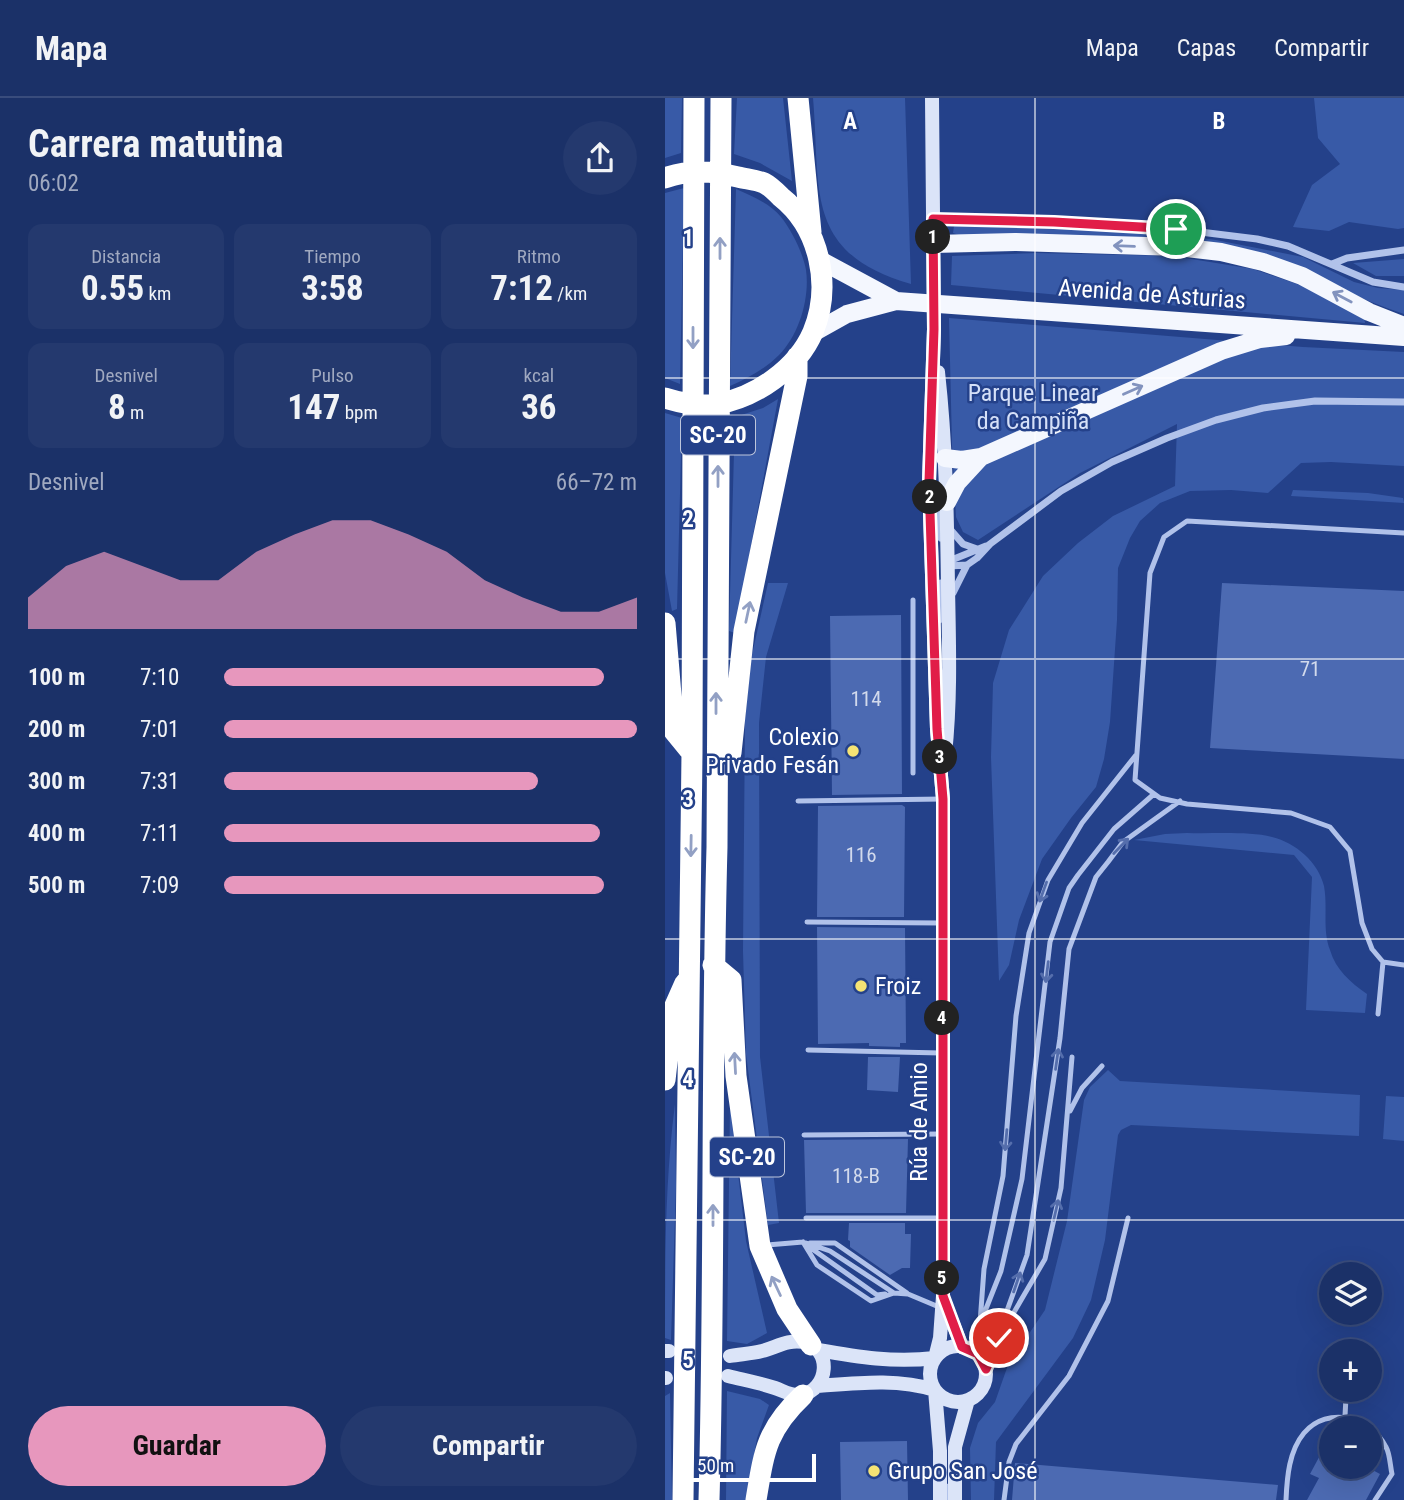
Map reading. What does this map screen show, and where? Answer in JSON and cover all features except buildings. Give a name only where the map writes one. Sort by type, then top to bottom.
[{"type":"highway","name":"SC-20","points":[[683,1500],[692,753],[694,98]]},
{"type":"highway","name":"SC-20","points":[[709,1500],[713,1333],[713,965],[717,846],[721,98]]},
{"type":"highway","points":[[665,398],[681,403],[717,404],[751,392],[776,378],[797,357],[813,332],[822,297],[820,260],[811,234],[798,98]]},
{"type":"highway","points":[[665,178],[675,174],[713,171],[765,184],[792,205],[811,234]]},
{"type":"highway","points":[[716,772],[731,753],[744,631],[797,376],[797,357]]},
{"type":"highway","points":[[665,623],[674,731],[692,753]]},
{"type":"highway","name":"SC-20","points":[[713,965],[731,980],[736,1076],[760,1246],[787,1309],[814,1348]]},
{"type":"highway","name":"SC-20","points":[[665,1080],[673,1010],[689,975]]},
{"type":"highway","points":[[756,1500],[771,1435],[784,1413],[810,1390]]},
{"type":"main road","points":[[933,244],[1015,242],[1178,247],[1221,252],[1302,276],[1369,312],[1404,326]]},
{"type":"main road","points":[[820,260],[905,301]]},
{"type":"main road","points":[[813,332],[848,314],[905,301]]},
{"type":"main road","name":"Avenida de Asturias","points":[[905,301],[1404,337]]},
{"type":"main road","points":[[945,458],[962,460],[981,457],[1221,351],[1260,340],[1325,332]]},
{"type":"main road","points":[[939,502],[981,457]]},
{"type":"street","name":"Rúa de Amio","points":[[932,98],[934,329],[931,400],[939,502],[934,642],[943,799],[942,1302],[940,1338],[935,1358]]},
{"type":"street","points":[[933,219],[1176,229],[1288,246],[1373,282],[1404,287]]},
{"type":"street","points":[[1332,264],[1347,258],[1404,250]]},
{"type":"street","name":"Rúa de Amio","points":[[934,329],[945,458],[938,515],[943,561],[948,566]]},
{"type":"street","name":"Rúa de Amio","points":[[931,400],[936,418],[937,451],[945,458]]},
{"type":"street","points":[[948,566],[967,565],[978,558],[990,544],[1061,491],[1112,462],[1216,419],[1263,408],[1315,401],[1404,402]]},
{"type":"street","name":"Rúa de Amio","points":[[939,502],[947,525],[949,621],[948,729],[942,781]]},
{"type":"street","points":[[947,525],[963,544],[978,549]]},
{"type":"street","points":[[948,566],[954,559],[990,544]]},
{"type":"street","name":"Rúa de Amio","points":[[949,621],[953,591],[967,565]]},
{"type":"street","name":"Rúa de Amio","points":[[934,642],[941,611],[941,580],[948,566]]},
{"type":"street","name":"Rúa de Amio","points":[[942,1302],[966,1348]]},
{"type":"street","points":[[728,1376],[794,1395],[810,1390],[887,1382],[920,1385],[953,1401],[968,1400],[978,1394],[983,1387],[986,1369],[978,1354],[966,1348],[947,1349],[935,1358],[907,1362],[879,1361],[794,1342],[763,1351],[730,1356]]},
{"type":"street","points":[[810,1390],[822,1380],[824,1364],[814,1348]]},
{"type":"street","points":[[935,1358],[930,1371],[935,1390],[947,1500]]},
{"type":"street","points":[[955,1500],[955,1447],[968,1400]]},
{"type":"street","points":[[940,1451],[940,1500]]},
{"type":"lane","points":[[1404,533],[1187,521],[1164,537],[1150,573],[1135,780],[1160,798],[1291,813],[1330,827],[1350,851],[1362,923],[1372,949],[1383,962],[1404,965]]},
{"type":"lane","points":[[913,600],[913,774]]},
{"type":"lane","points":[[980,1323],[984,1269],[1003,1176],[1016,1016],[1029,933],[1048,880],[1082,823],[1136,755]]},
{"type":"lane","points":[[966,1348],[980,1323],[1001,1271],[1022,1179],[1050,942],[1069,888],[1078,875],[1114,829],[1154,794]]},
{"type":"lane","points":[[798,801],[943,799]]},
{"type":"lane","points":[[986,1369],[1027,1255],[1060,1038],[1069,949],[1096,877],[1123,842],[1180,801]]},
{"type":"lane","points":[[807,922],[941,923]]},
{"type":"lane","points":[[1378,1014],[1383,962]]},
{"type":"lane","points":[[808,1051],[942,1053]]},
{"type":"lane","points":[[999,1338],[1045,1259],[1061,1188],[1072,1057]]},
{"type":"lane","points":[[1068,1114],[1082,1088],[1102,1066]]},
{"type":"lane","points":[[804,1135],[943,1134]]},
{"type":"lane","points":[[806,1217],[941,1217]]},
{"type":"lane","points":[[1005,1500],[1009,1462],[1016,1444],[1069,1376],[1108,1301],[1128,1218]]},
{"type":"lane","points":[[760,1246],[803,1242],[835,1243],[908,1294]]},
{"type":"lane","points":[[803,1242],[830,1251],[894,1293]]},
{"type":"lane","points":[[803,1242],[877,1295],[908,1294],[942,1302]]},
{"type":"lane","points":[[803,1242],[817,1265],[871,1301],[894,1293]]},
{"type":"lane","points":[[1345,1416],[1346,1402]]},
{"type":"lane","points":[[1286,1500],[1293,1451],[1305,1431],[1319,1423]]},
{"type":"lane","points":[[1375,1500],[1392,1474],[1387,1448],[1382,1441]]},
{"type":"green space","points":[[665,98],[682,98],[681,153],[665,158]]},
{"type":"green space","points":[[737,98],[783,98],[792,181],[760,163],[734,154]]},
{"type":"green space","points":[[813,98],[905,98],[911,284],[876,271],[851,255],[835,236],[825,214],[819,189]]},
{"type":"green space","points":[[1314,98],[1404,98],[1404,228],[1349,222],[1329,231],[1293,227],[1312,185],[1340,164],[1318,138]]},
{"type":"green space","points":[[684,188],[680,384],[665,378],[665,193]]},
{"type":"green space","points":[[736,189],[766,204],[781,217],[800,249],[807,281],[801,316],[786,347],[762,369],[730,386]]},
{"type":"green space","points":[[954,226],[1151,231],[1303,257],[1354,282],[1378,288],[1404,290],[1404,314],[1258,253],[959,235],[953,233]]},
{"type":"green space","points":[[1036,253],[1173,256],[1253,269],[1306,287],[1364,316],[1365,323],[951,285],[952,256]]},
{"type":"green space","points":[[1404,259],[1404,276],[1376,276],[1353,263]]},
{"type":"green space","name":"Parque Linear da Campiña","points":[[949,318],[1303,347],[1404,352],[1404,466],[1301,463],[1268,493],[1190,491],[1160,503],[1140,521],[1118,568],[1110,722],[1096,787],[1042,859],[1019,920],[1009,965],[999,981],[991,757],[993,683],[1009,630],[1043,576],[1078,543],[1113,516],[1175,486],[1177,424],[1080,473],[978,540],[963,532],[956,517]]},
{"type":"green space","points":[[778,399],[735,633],[729,631],[735,417],[763,408]]},
{"type":"green space","points":[[665,413],[682,418],[677,609],[672,611],[665,573]]},
{"type":"green space","points":[[1293,490],[1368,493],[1403,498],[1404,503],[1291,496]]},
{"type":"green space","points":[[768,583],[788,583],[766,657],[759,723],[760,1057],[779,1223],[768,1225],[746,1054],[743,951],[745,719],[751,659]]},
{"type":"green space","points":[[1187,833],[1263,835],[1281,840],[1305,855],[1317,869],[1324,886],[1326,934],[1333,957],[1344,975],[1367,994],[1365,1013],[1306,1010],[1312,877],[1294,855],[1134,840]]},
{"type":"green space","points":[[1108,1070],[1120,1081],[1360,1095],[1359,1136],[1131,1125],[1121,1130],[1118,1135],[1105,1240],[1091,1300],[1073,1338],[996,1442],[994,1500],[971,1500],[970,1448],[978,1423],[995,1402],[1008,1365],[1045,1310],[1067,1221],[1084,1100],[1090,1087]]},
{"type":"green space","points":[[1386,1096],[1404,1097],[1404,1141],[1383,1139]]},
{"type":"green space","points":[[675,1104],[676,1186],[671,1340],[665,1338],[667,1191]]},
{"type":"green space","points":[[730,1105],[746,1241],[767,1333],[747,1344],[727,1341]]},
{"type":"green space","points":[[727,1391],[760,1399],[769,1405],[757,1438],[746,1500],[726,1500]]},
{"type":"green space","points":[[670,1393],[672,1500],[665,1500],[665,1396]]},
{"type":"place","name":"Colexio Privado Fesán","points":[[853,751]]},
{"type":"place","name":"Froiz","points":[[861,986]]},
{"type":"place","name":"Grupo San José","points":[[874,1471]]},
{"type":"route","points":[[999,1338],[986,1369],[978,1354],[962,1347],[943,1296],[943,799],[937,729],[929,482],[934,329],[933,219],[1176,229]]}]
